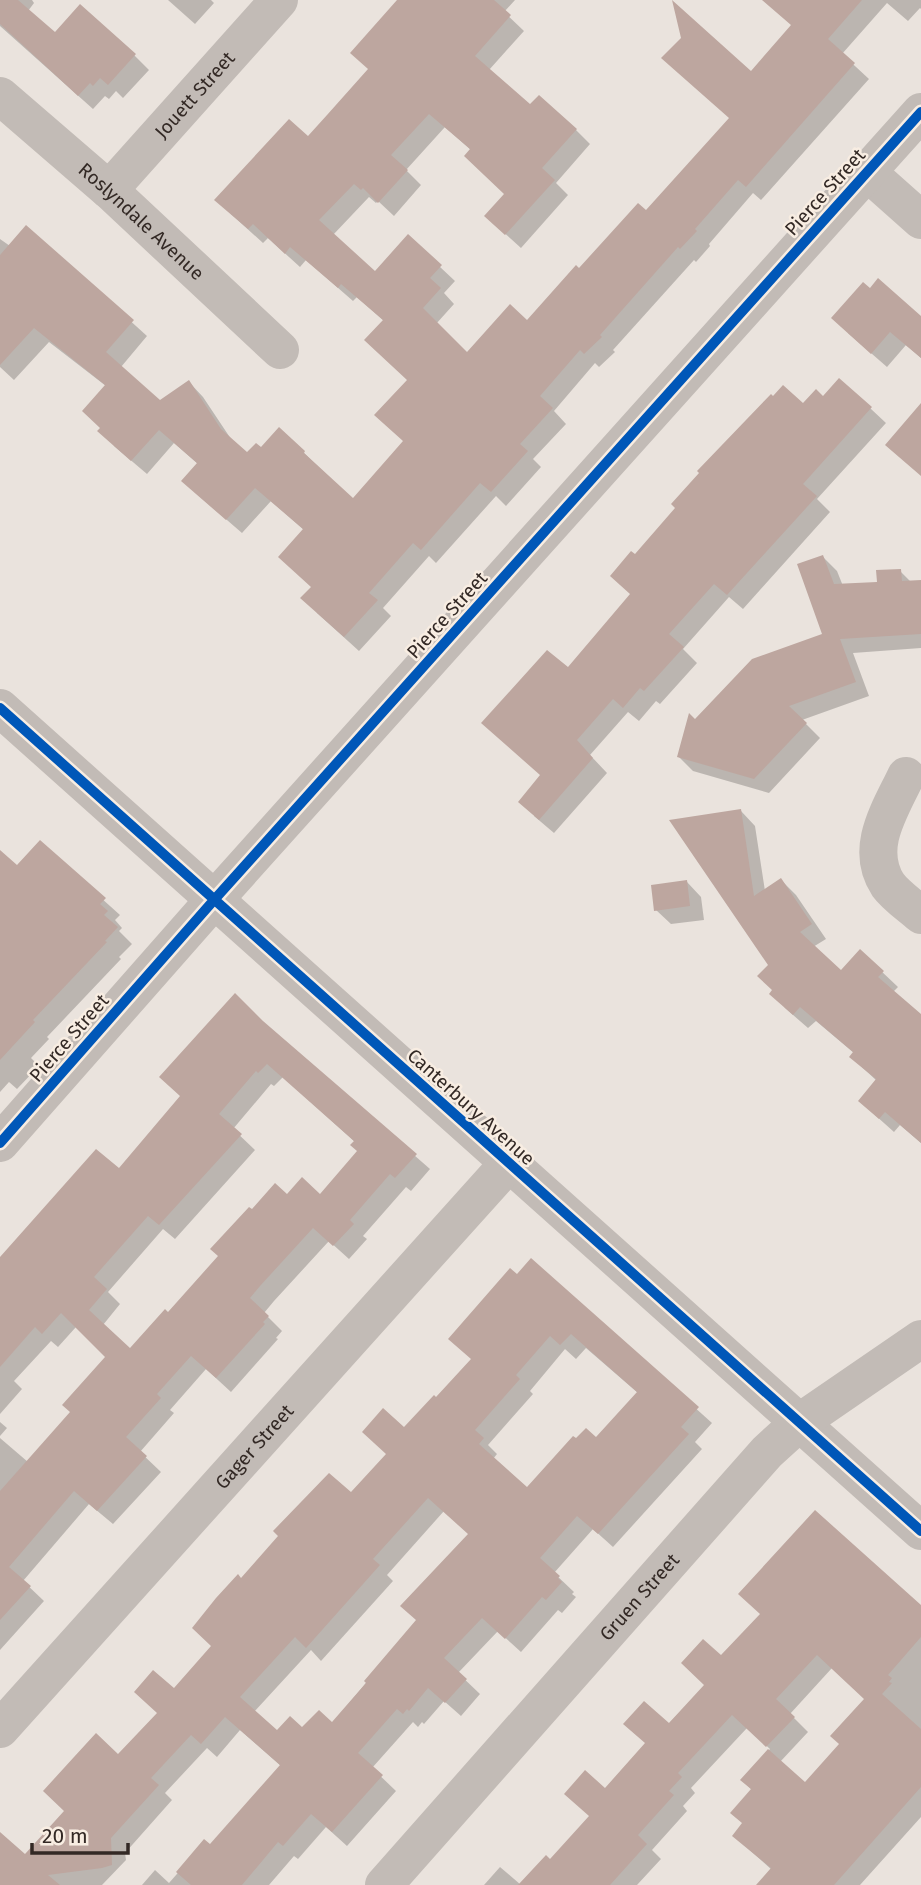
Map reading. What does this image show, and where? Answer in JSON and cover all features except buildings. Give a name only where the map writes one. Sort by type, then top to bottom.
[{"type":"street","name":"Jouett Street","points":[[109,190],[279,0]]},
{"type":"street","name":"Roslyndale Avenue","points":[[0,96],[109,190],[280,350]]},
{"type":"street","name":"Pierce Street","points":[[0,1143],[214,900],[921,112]]},
{"type":"street","points":[[867,172],[921,220]]},
{"type":"street","name":"Canterbury Avenue","points":[[0,708],[921,1531]]},
{"type":"street","points":[[906,776],[879,836],[877,860],[889,886],[921,915]]},
{"type":"street","name":"Gager Street","points":[[0,1729],[509,1164]]},
{"type":"street","name":"Gruen Street","points":[[384,1885],[767,1452],[800,1422],[921,1339]]},
{"type":"cycle path","points":[[0,1143],[214,900],[921,112]]},
{"type":"cycle path","points":[[0,708],[921,1531]]}]
